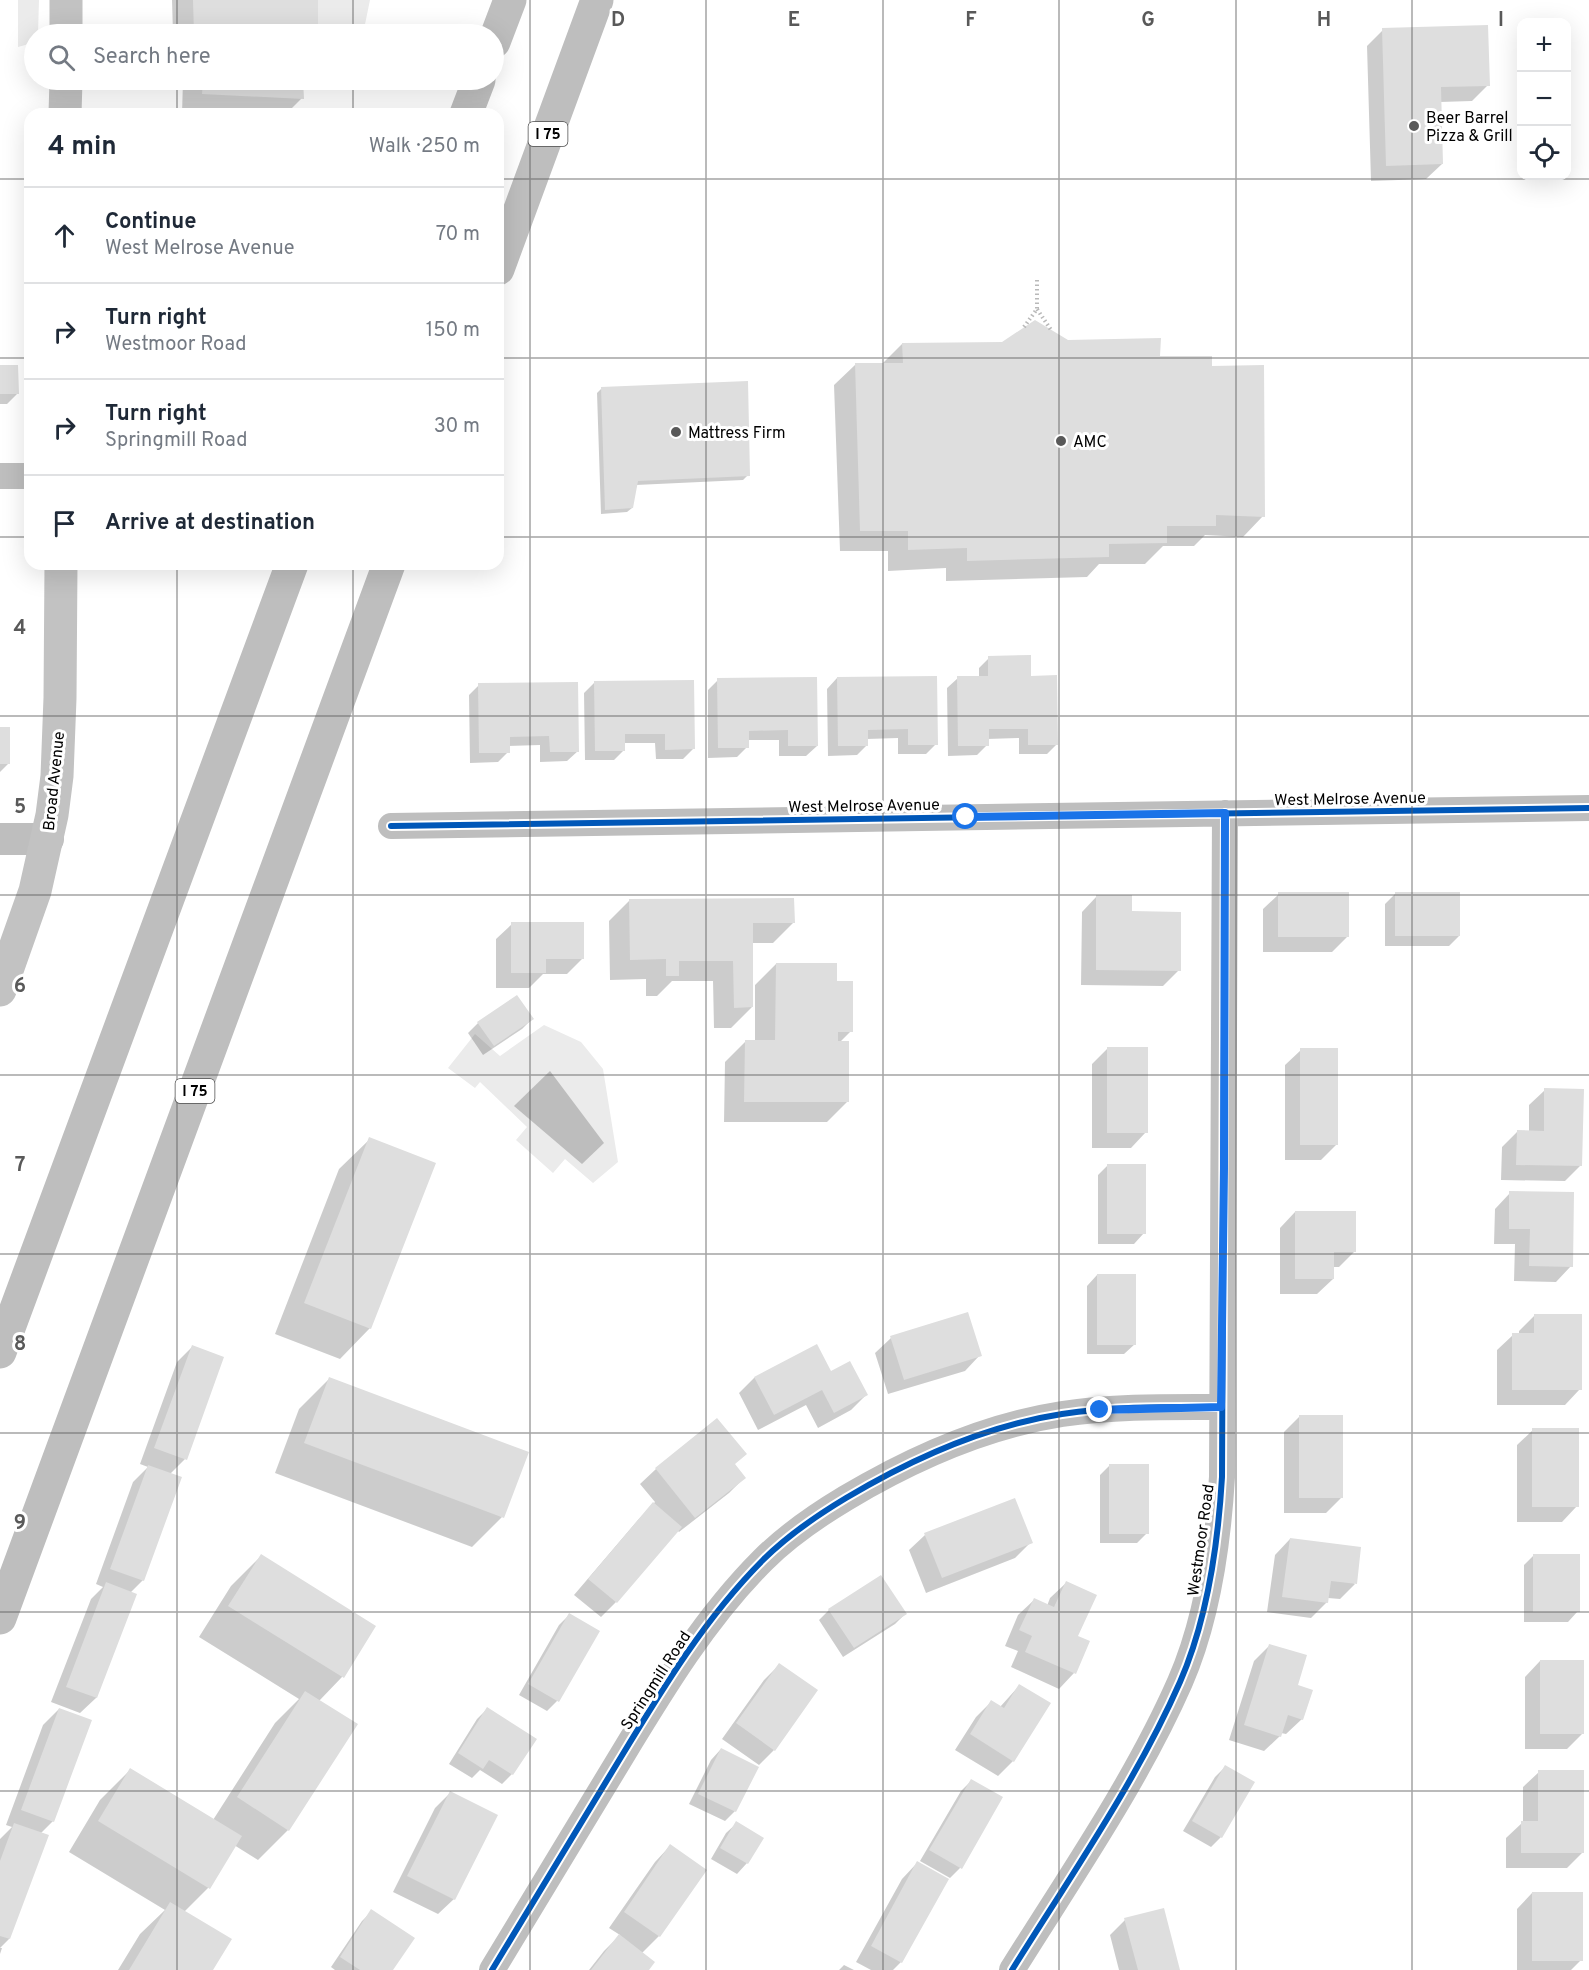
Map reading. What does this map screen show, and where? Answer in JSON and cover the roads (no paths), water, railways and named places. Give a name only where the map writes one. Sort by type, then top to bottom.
[{"type":"highway","points":[[501,24],[510,0]]},
{"type":"highway","name":"I 75","points":[[504,253],[597,0]]},
{"type":"highway","points":[[468,108],[475,90]]},
{"type":"highway","points":[[0,1352],[290,570]]},
{"type":"highway","name":"I 75","points":[[0,1618],[387,570]]},
{"type":"main road","points":[[66,0],[66,24]]},
{"type":"main road","points":[[65,108],[66,90]]},
{"type":"main road","name":"Broad Avenue","points":[[0,990],[35,891],[48,839],[57,776],[61,570]]},
{"type":"street","points":[[0,477],[24,476]]},
{"type":"street","name":"West Melrose Avenue","points":[[391,826],[1589,808]]},
{"type":"street","name":"Westmoor Road","points":[[1012,1970],[1122,1792],[1180,1680],[1202,1619],[1220,1512],[1222,1477],[1225,813]]},
{"type":"street","points":[[0,839],[48,839]]},
{"type":"street","name":"Springmill Road","points":[[492,1970],[692,1645],[763,1560],[792,1534],[825,1511],[884,1476],[946,1446],[984,1433],[1060,1414],[1100,1410],[1221,1407]]},
{"type":"place","name":"Beer Barrel Pizza & Grill","points":[[1414,126]]},
{"type":"place","name":"Mattress Firm","points":[[676,432]]},
{"type":"place","name":"AMC","points":[[1061,441]]}]
